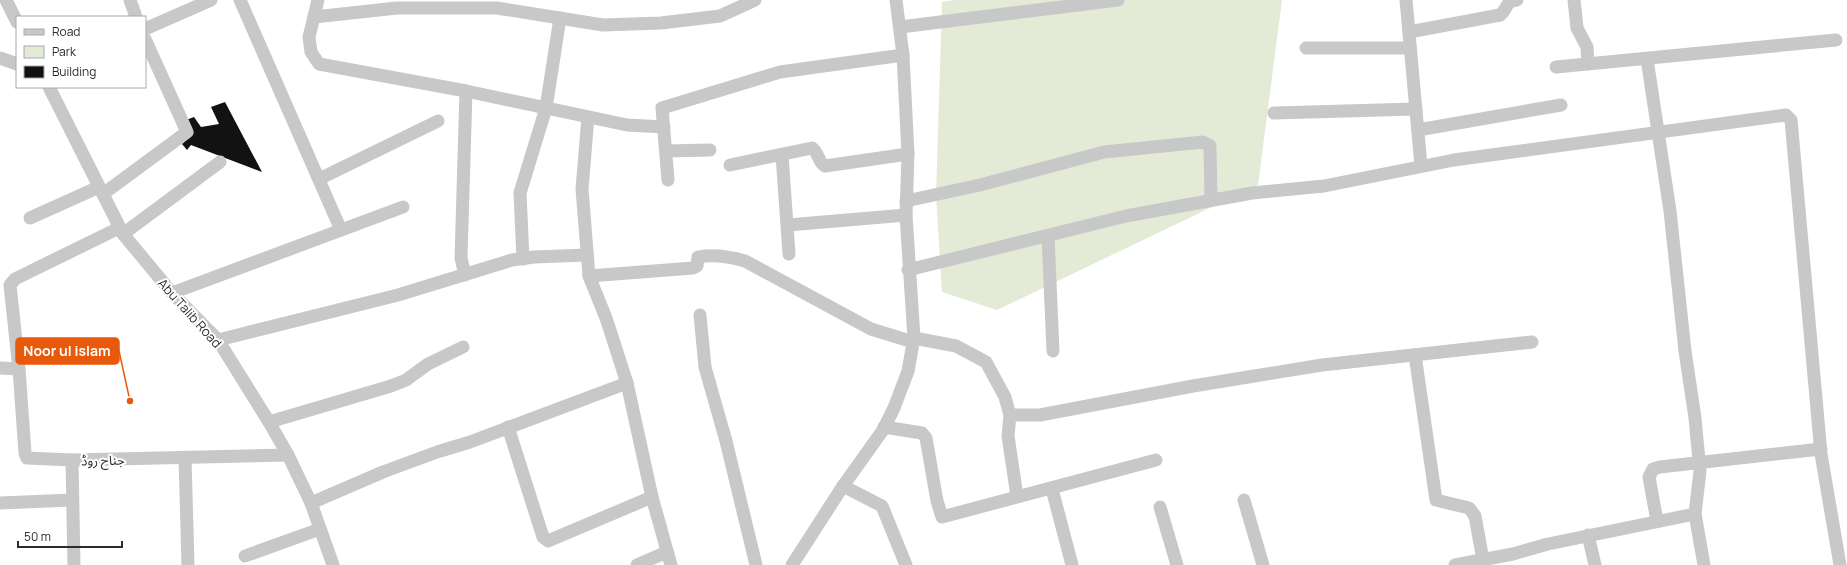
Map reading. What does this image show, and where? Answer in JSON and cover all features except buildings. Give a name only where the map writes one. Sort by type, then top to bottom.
[{"type":"street","points":[[6,0],[16,20]]},
{"type":"street","points":[[130,0],[136,16]]},
{"type":"street","points":[[146,29],[211,0]]},
{"type":"street","points":[[240,0],[341,230]]},
{"type":"street","points":[[318,0],[309,37],[311,52],[319,64],[466,91],[627,125],[664,127]]},
{"type":"street","points":[[314,17],[397,4],[497,8],[603,25],[661,23],[720,16],[755,0]]},
{"type":"street","points":[[792,565],[843,486],[884,427],[894,408],[908,372],[914,340],[908,270],[906,200],[908,154],[903,55],[896,0]]},
{"type":"street","points":[[900,27],[1118,0]]},
{"type":"street","points":[[1406,0],[1421,166]]},
{"type":"street","points":[[1409,32],[1500,15],[1504,12],[1510,1],[1518,0]]},
{"type":"street","points":[[1574,0],[1577,28],[1587,48],[1588,64]]},
{"type":"street","points":[[522,259],[520,193],[546,108],[560,18]]},
{"type":"street","points":[[1556,67],[1836,40]]},
{"type":"street","points":[[30,218],[101,191],[187,132],[146,41]]},
{"type":"street","points":[[1306,48],[1410,48]]},
{"type":"street","points":[[668,180],[662,108],[780,72],[903,55]]},
{"type":"street","points":[[0,58],[16,64]]},
{"type":"street","points":[[1647,59],[1670,211],[1685,352],[1695,418],[1700,471],[1695,514],[1704,565]]},
{"type":"street","name":"Abu Talib Road","points":[[50,88],[121,231],[172,293],[218,340],[269,422],[288,455],[311,503],[333,565]]},
{"type":"street","points":[[465,275],[461,258],[466,91]]},
{"type":"street","points":[[1418,130],[1561,105]]},
{"type":"street","points":[[1274,113],[1416,109]]},
{"type":"street","points":[[908,270],[1142,212],[1252,193],[1324,186],[1421,166],[1786,115],[1791,120],[1821,449],[1840,565]]},
{"type":"street","points":[[588,117],[582,189],[589,276],[606,318],[626,383],[652,497],[671,565]]},
{"type":"street","points":[[319,178],[438,121]]},
{"type":"street","points":[[906,200],[980,185],[1104,152],[1203,142],[1210,146],[1211,200]]},
{"type":"street","points":[[730,166],[812,148],[816,151],[821,164],[825,166],[908,154]]},
{"type":"street","points":[[666,151],[710,150]]},
{"type":"street","points":[[782,155],[789,254]]},
{"type":"street","points":[[0,368],[19,369],[10,285],[15,279],[121,231],[220,162]]},
{"type":"street","points":[[172,293],[402,207]]},
{"type":"street","points":[[788,226],[906,215]]},
{"type":"street","points":[[1048,236],[1053,351]]},
{"type":"street","points":[[218,340],[398,295],[512,260],[587,255]]},
{"type":"street","points":[[589,276],[693,268],[698,266],[698,257],[706,255],[737,259],[745,261],[870,329],[914,340],[956,346],[986,362],[1005,397],[1010,415],[1008,436],[1017,496]]},
{"type":"street","points":[[700,315],[705,367],[726,442],[756,565]]},
{"type":"street","points":[[1010,415],[1040,415],[1193,386],[1322,365],[1532,342]]},
{"type":"street","points":[[269,422],[391,386],[406,380],[428,364],[463,347]]},
{"type":"street","points":[[1415,355],[1436,500],[1469,508],[1475,516],[1483,560]]},
{"type":"street","name":"جناح روڈ","points":[[19,369],[25,453],[28,458],[72,460],[288,455]]},
{"type":"street","points":[[311,503],[383,472],[626,383]]},
{"type":"street","points":[[508,427],[543,537],[548,541],[652,497]]},
{"type":"street","points":[[884,427],[922,433],[926,438],[937,501],[942,517],[1017,496],[1052,489],[1156,460]]},
{"type":"street","points":[[1657,521],[1649,477],[1653,469],[1699,462],[1821,449]]},
{"type":"street","points":[[185,458],[188,565]]},
{"type":"street","points":[[72,460],[74,565]]},
{"type":"street","points":[[843,486],[882,506],[906,565]]},
{"type":"street","points":[[1052,489],[1072,565]]},
{"type":"street","points":[[0,503],[72,500]]},
{"type":"street","points":[[1244,500],[1263,565]]},
{"type":"street","points":[[1160,507],[1177,565]]},
{"type":"street","points":[[1455,565],[1483,560],[1514,559],[1548,544],[1695,514]]},
{"type":"street","points":[[245,556],[320,529]]},
{"type":"street","points":[[1588,535],[1595,565]]},
{"type":"street","points":[[638,565],[667,552]]},
{"type":"green space","points":[[954,0],[1282,0],[1258,185],[997,310],[942,292],[936,195],[942,2]]},
{"type":"place","name":"Noor ul islam","points":[[130,401]]}]
